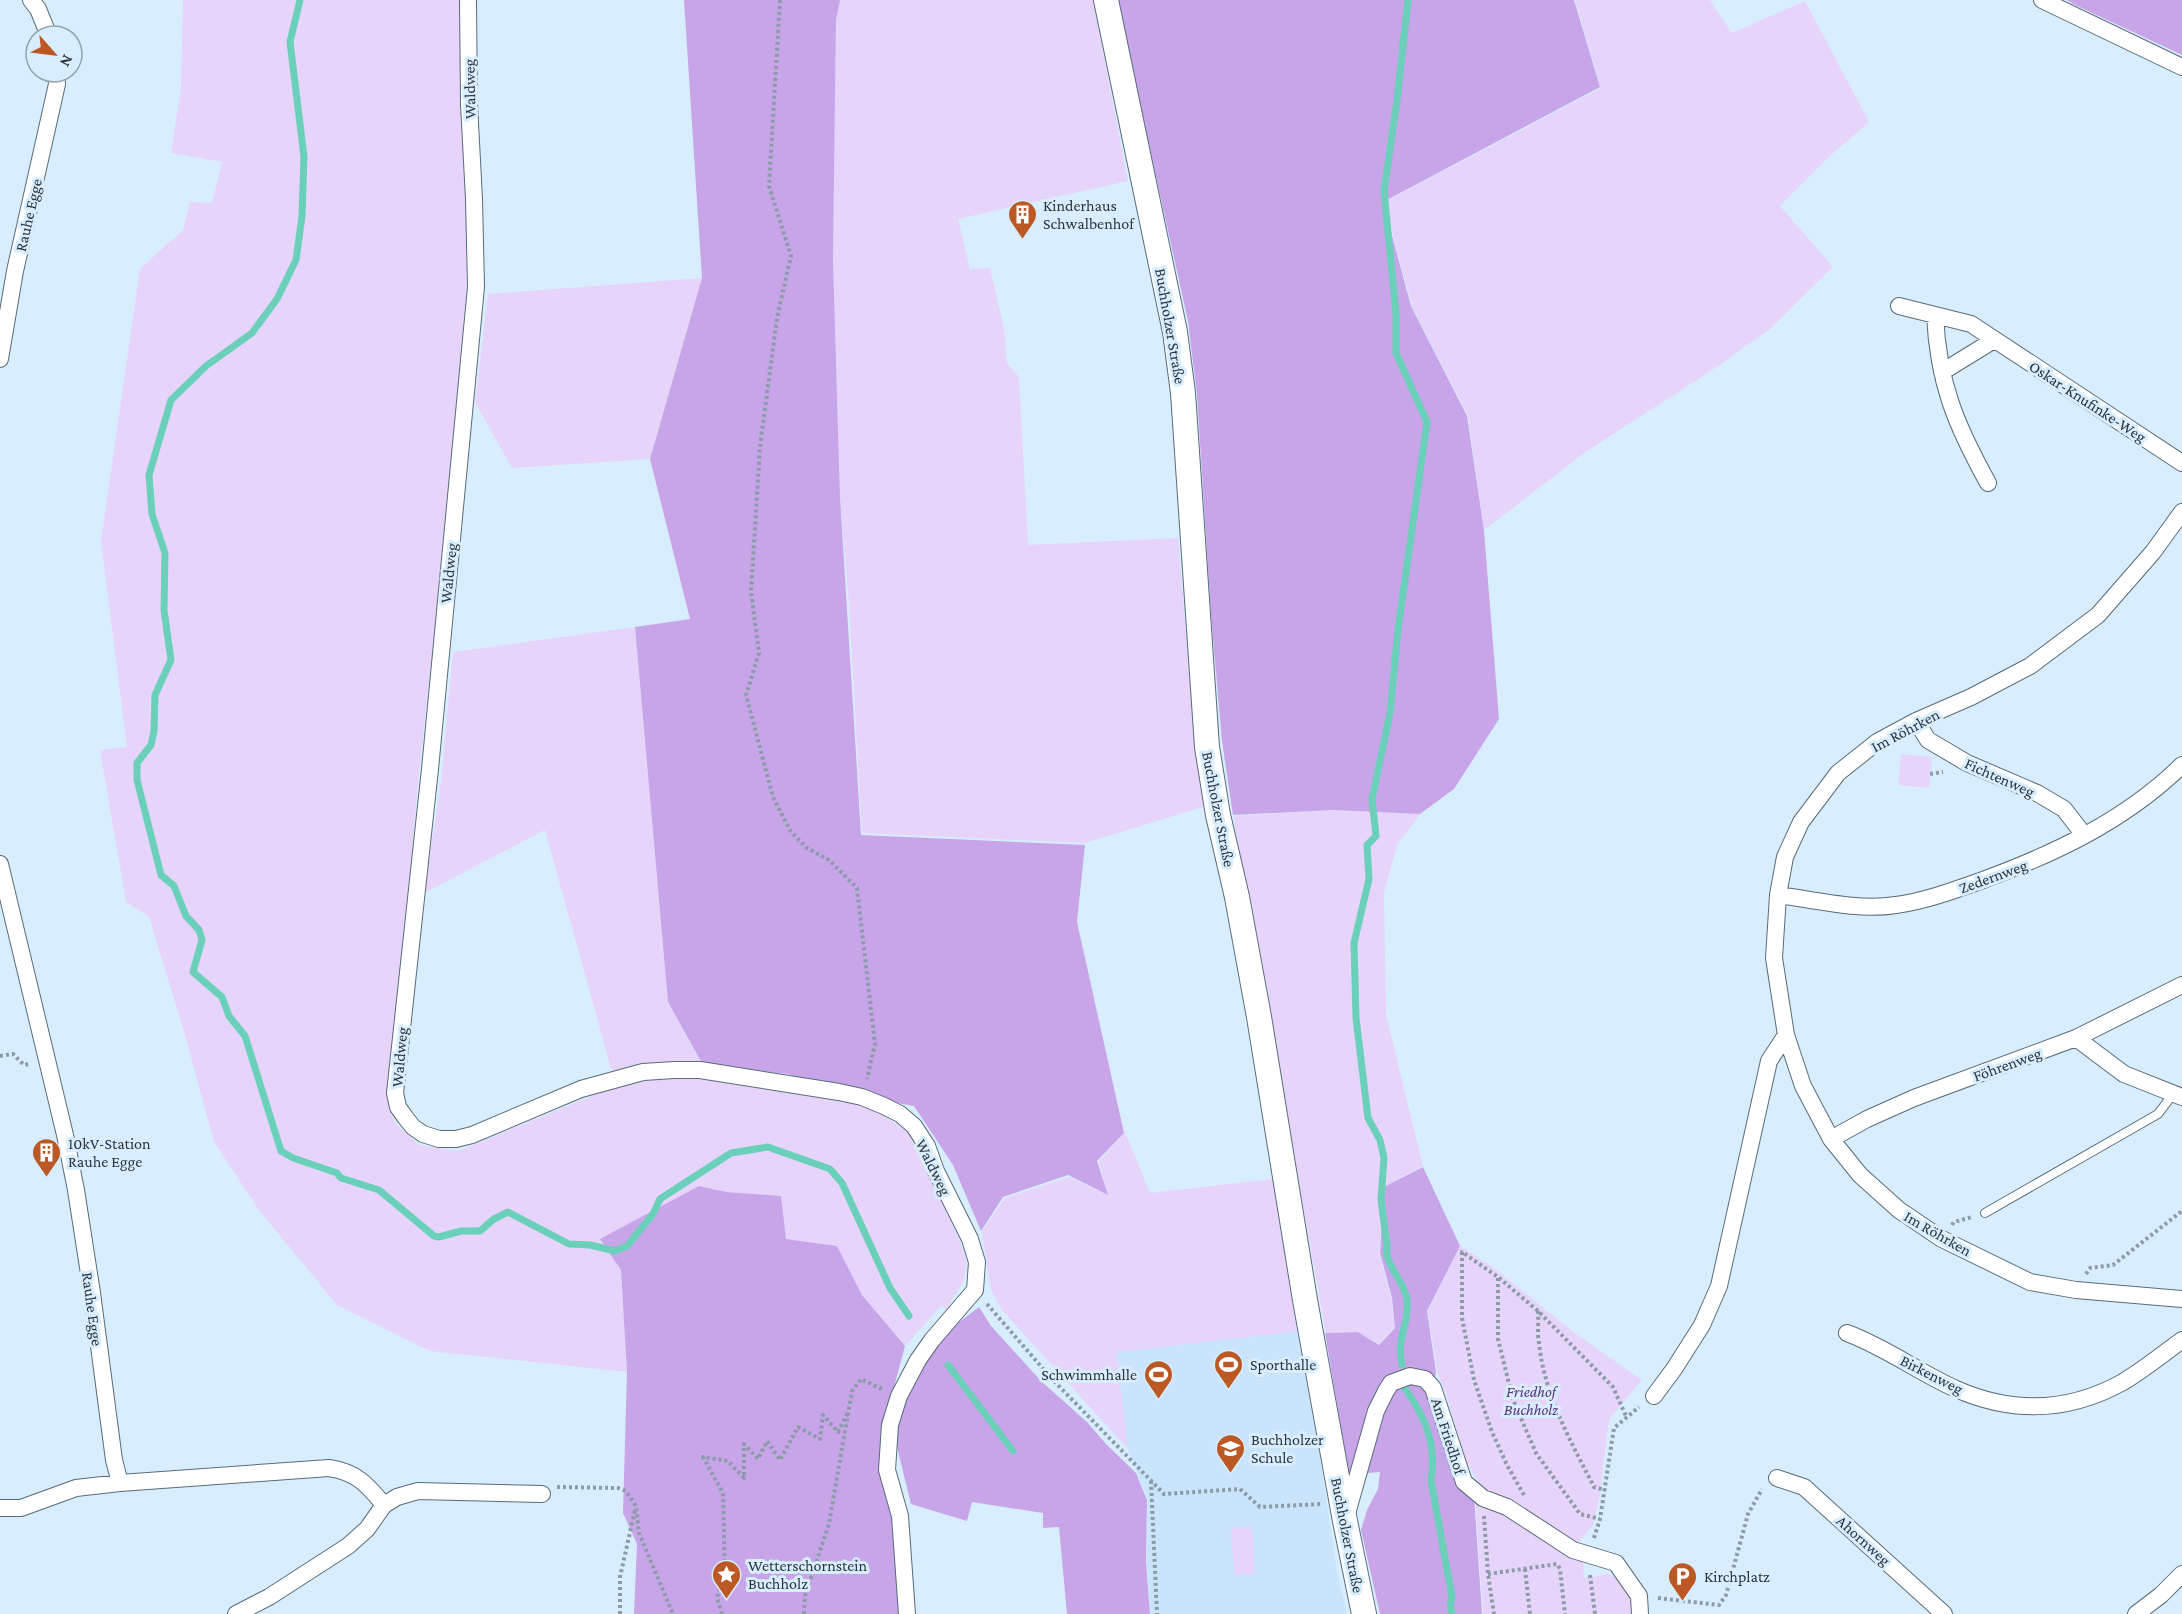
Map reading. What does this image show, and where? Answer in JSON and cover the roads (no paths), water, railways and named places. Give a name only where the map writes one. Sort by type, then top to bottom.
[{"type":"street","points":[[31,0],[45,24]]},
{"type":"street","name":"Waldweg","points":[[468,0],[469,104],[476,288],[430,769],[402,1018],[395,1093],[398,1107],[413,1127],[423,1134],[439,1139],[456,1139],[472,1135],[581,1089],[643,1072],[700,1070],[862,1097],[900,1114],[914,1126],[927,1146],[936,1171],[970,1239],[977,1262],[975,1290],[918,1360],[899,1396],[890,1425],[887,1470],[900,1516],[907,1614]]},
{"type":"street","name":"Buchholzer Straße","points":[[1106,0],[1175,332],[1183,393],[1207,747],[1218,815],[1237,897],[1259,1017],[1344,1521],[1364,1614]]},
{"type":"street","points":[[2042,0],[2182,67]]},
{"type":"street","name":"Rauhe Egge","points":[[0,359],[15,271],[57,84]]},
{"type":"street","name":"Oskar-Knufinke-Weg","points":[[1899,306],[1971,324],[2182,464]]},
{"type":"street","points":[[1935,315],[1936,346],[1948,400],[1963,438],[1988,483]]},
{"type":"street","points":[[1942,372],[1994,340]]},
{"type":"street","name":"Im Röhrken","points":[[2182,512],[2153,552],[2098,615],[2030,666],[1877,742],[1838,773],[1801,822],[1785,857],[1778,895],[1774,958],[1786,1035],[1803,1086],[1831,1139],[1860,1175],[1899,1210],[1942,1239],[2031,1282],[2076,1290],[2182,1299]]},
{"type":"street","name":"Fichtenweg","points":[[1916,721],[1928,740],[1937,746],[1967,763],[2037,793],[2064,809],[2084,835]]},
{"type":"street","name":"Zedernweg","points":[[1778,895],[1850,906],[1894,906],[1948,892],[2034,861],[2116,819],[2162,785],[2182,765]]},
{"type":"street","name":"Rauhe Egge","points":[[0,864],[48,1061],[76,1190],[114,1461],[120,1483]]},
{"type":"street","name":"Föhrenweg","points":[[1831,1139],[1867,1119],[1914,1098],[2076,1038],[2182,985]]},
{"type":"street","points":[[1654,1396],[1702,1325],[1719,1286],[1769,1061],[1786,1035]]},
{"type":"street","points":[[2076,1038],[2124,1074],[2178,1095]]},
{"type":"street","name":"Birkenweg","points":[[1847,1334],[1874,1343],[1957,1389],[2000,1403],[2040,1408],[2080,1401],[2123,1382],[2182,1340]]},
{"type":"street","name":"Am Friedhof","points":[[1344,1521],[1376,1411],[1391,1383],[1410,1376],[1425,1379],[1433,1388],[1464,1482],[1483,1498],[1507,1507],[1573,1550],[1616,1563],[1639,1596],[1640,1614]]},
{"type":"street","points":[[0,1508],[21,1508],[76,1488],[329,1467],[346,1471],[362,1480],[384,1504]]},
{"type":"street","name":"Ahornweg","points":[[1777,1478],[1804,1487],[1944,1614]]},
{"type":"street","points":[[236,1614],[269,1597],[348,1546],[367,1529],[384,1504],[397,1497],[418,1491],[542,1494]]},
{"type":"street","points":[[2136,1614],[2161,1595],[2182,1574]]},
{"type":"lane","points":[[1984,1213],[2158,1114],[2178,1095]]},
{"type":"waterway","points":[[300,0],[290,42],[304,157],[302,216],[296,260],[277,299],[252,333],[206,366],[171,400],[149,475],[152,514],[165,553],[164,610],[171,660],[155,695],[154,731],[151,745],[137,763],[137,780],[161,875],[174,886],[186,916],[199,930],[202,940],[193,972],[222,997],[229,1016],[245,1036],[281,1151],[293,1158],[337,1173],[341,1178],[379,1190],[434,1236],[439,1237],[461,1231],[480,1231],[494,1219],[508,1212],[569,1244],[590,1245],[615,1251],[627,1246],[653,1214],[660,1199],[731,1153],[768,1147],[830,1169],[842,1183],[890,1288],[909,1316]]},
{"type":"waterway","points":[[1402,1365],[1400,1348],[1407,1316],[1407,1300],[1388,1259],[1381,1200],[1384,1158],[1380,1140],[1368,1118],[1356,1018],[1354,943],[1369,879],[1367,845],[1376,836],[1372,799],[1390,713],[1398,629],[1427,422],[1396,353],[1396,314],[1384,191],[1408,0]]},
{"type":"waterway","points":[[948,1365],[1013,1451]]},
{"type":"waterway","points":[[1404,1387],[1418,1409],[1431,1442],[1431,1480],[1452,1597],[1450,1604],[1452,1614]]},
{"type":"place","name":"Kinderhaus Schwalbenhof","points":[[1022,240]]},
{"type":"place","name":"10kV-Station Rauhe Egge","points":[[47,1178]]},
{"type":"place","name":"Sporthalle","points":[[1229,1390]]},
{"type":"place","name":"Schwimmhalle","points":[[1158,1400]]},
{"type":"place","name":"Buchholzer Schule","points":[[1230,1474]]},
{"type":"place","name":"Wetterschornstein Buchholz","points":[[727,1600]]},
{"type":"place","name":"Kirchplatz","points":[[1683,1602]]},
{"type":"park label","name":"Friedhof Buchholz","points":[[1531,1400]]}]
